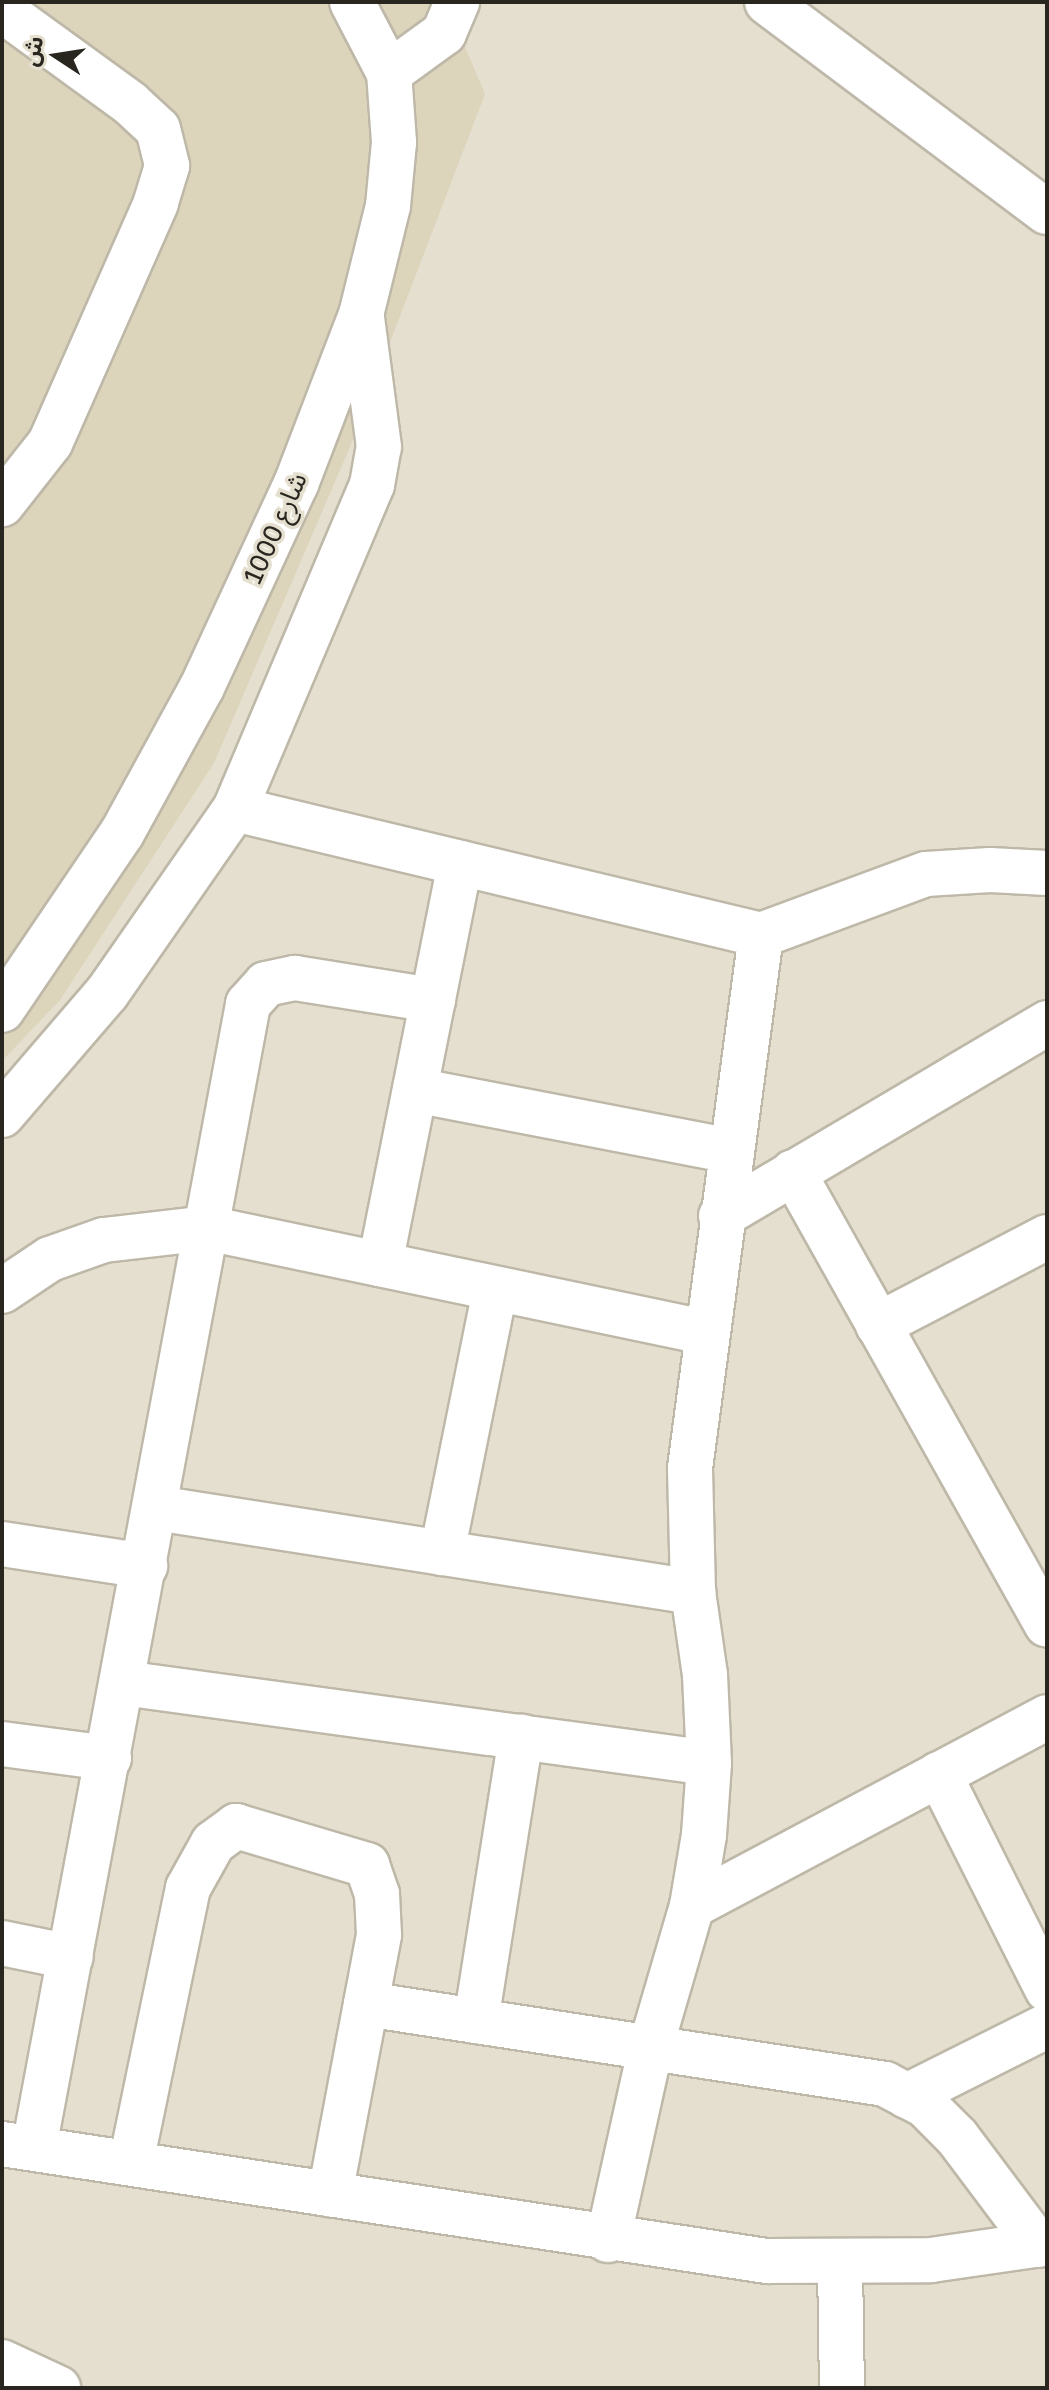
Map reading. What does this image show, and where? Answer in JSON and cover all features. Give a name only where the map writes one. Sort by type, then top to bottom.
[{"type":"street","name":"شارع 1000","points":[[2,1010],[43,954],[122,833],[202,687],[296,484],[361,315],[388,206],[394,142],[389,73],[352,2]]},
{"type":"street","points":[[389,73],[444,33],[457,2]]},
{"type":"street","points":[[767,2],[1047,212]]},
{"type":"street","points":[[2,10],[130,103],[158,129],[167,166],[156,203],[50,443],[2,504]]},
{"type":"street","points":[[2,1115],[107,993],[235,809],[372,485],[379,447],[361,315]]},
{"type":"street","points":[[235,809],[761,935],[926,874],[990,870],[1047,873]]},
{"type":"street","points":[[380,1264],[460,863]]},
{"type":"street","points":[[608,2240],[651,2046],[692,1906],[709,1763],[705,1675],[693,1592],[690,1468],[704,1332],[761,935]]},
{"type":"street","points":[[2,967],[43,954]]},
{"type":"street","points":[[433,1000],[295,978],[266,984],[248,1004],[71,1957],[18,2146],[712,2256],[840,2264],[931,2260],[1042,2244]]},
{"type":"street","points":[[721,1216],[1047,1023]]},
{"type":"street","points":[[415,1090],[731,1151]]},
{"type":"street","points":[[793,1172],[878,1325],[1033,1569],[1047,1625]]},
{"type":"street","points":[[2,1291],[50,1259],[104,1240],[207,1228],[704,1332]]},
{"type":"street","points":[[878,1325],[1047,1237]]},
{"type":"street","points":[[442,1553],[495,1289]]},
{"type":"street","points":[[156,1508],[693,1592]]},
{"type":"street","points":[[2,1544],[145,1566]]},
{"type":"street","points":[[123,1683],[709,1763]]},
{"type":"street","points":[[692,1906],[1047,1717]]},
{"type":"street","points":[[476,2021],[521,1737]]},
{"type":"street","points":[[2,1744],[109,1758]]},
{"type":"street","points":[[939,1774],[1047,1989]]},
{"type":"street","points":[[131,2163],[188,1888],[213,1843],[236,1826],[367,1865],[382,1914],[330,2194]]},
{"type":"street","points":[[2,1943],[71,1957]]},
{"type":"street","points":[[366,2004],[885,2084],[925,2105],[957,2137],[1042,2244]]},
{"type":"street","points":[[907,2096],[1047,2026]]},
{"type":"street","points":[[840,2264],[842,2388]]},
{"type":"street","points":[[2,2362],[58,2388]]},
{"type":"shaded area","points":[[2,2],[446,2],[485,94],[350,447],[214,763],[60,1000],[2,1061]]}]
